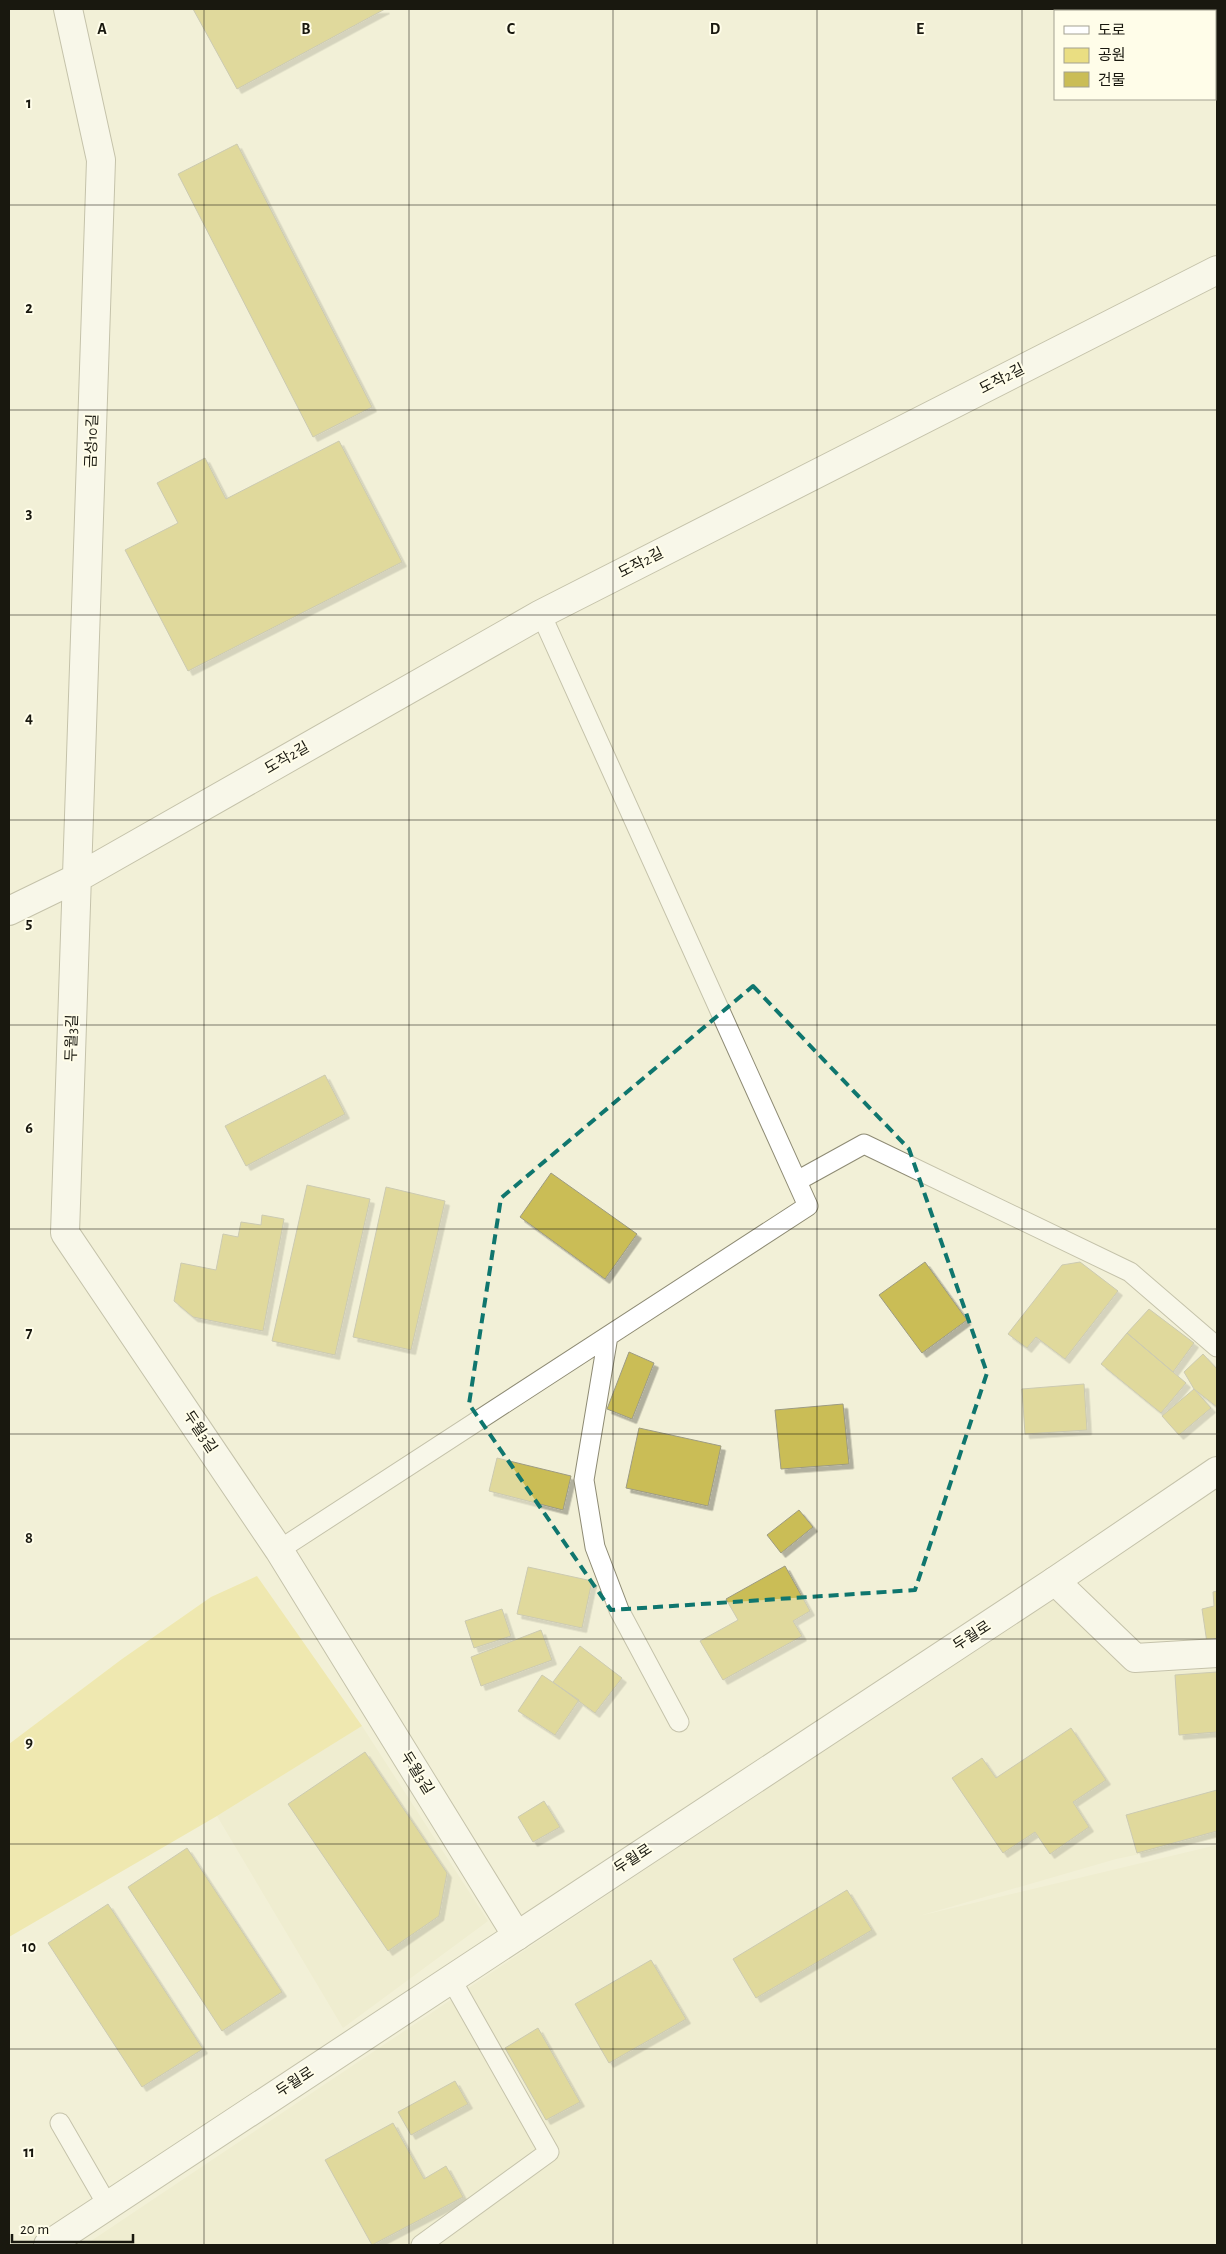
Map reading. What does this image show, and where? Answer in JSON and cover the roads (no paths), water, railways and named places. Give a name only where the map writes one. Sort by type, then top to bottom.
[{"type":"street","name":"금성10길","points":[[68,9],[101,160],[77,878]]},
{"type":"street","name":"도작2길","points":[[9,911],[77,878],[541,614],[1217,270]]},
{"type":"street","name":"두월3길","points":[[77,878],[65,1233],[279,1550],[518,1936]]},
{"type":"street","name":"두월로","points":[[48,2245],[1055,1581],[1217,1471]]},
{"type":"street","points":[[1055,1581],[1135,1658],[1217,1653]]},
{"type":"lane","points":[[279,1550],[808,1206],[541,614]]},
{"type":"lane","points":[[797,1181],[864,1144],[1130,1272],[1217,1347]]},
{"type":"lane","points":[[608,1336],[584,1480],[594,1538],[619,1610],[679,1722]]},
{"type":"lane","points":[[421,2245],[550,2152],[451,1979]]},
{"type":"lane","points":[[60,2123],[108,2206]]}]
